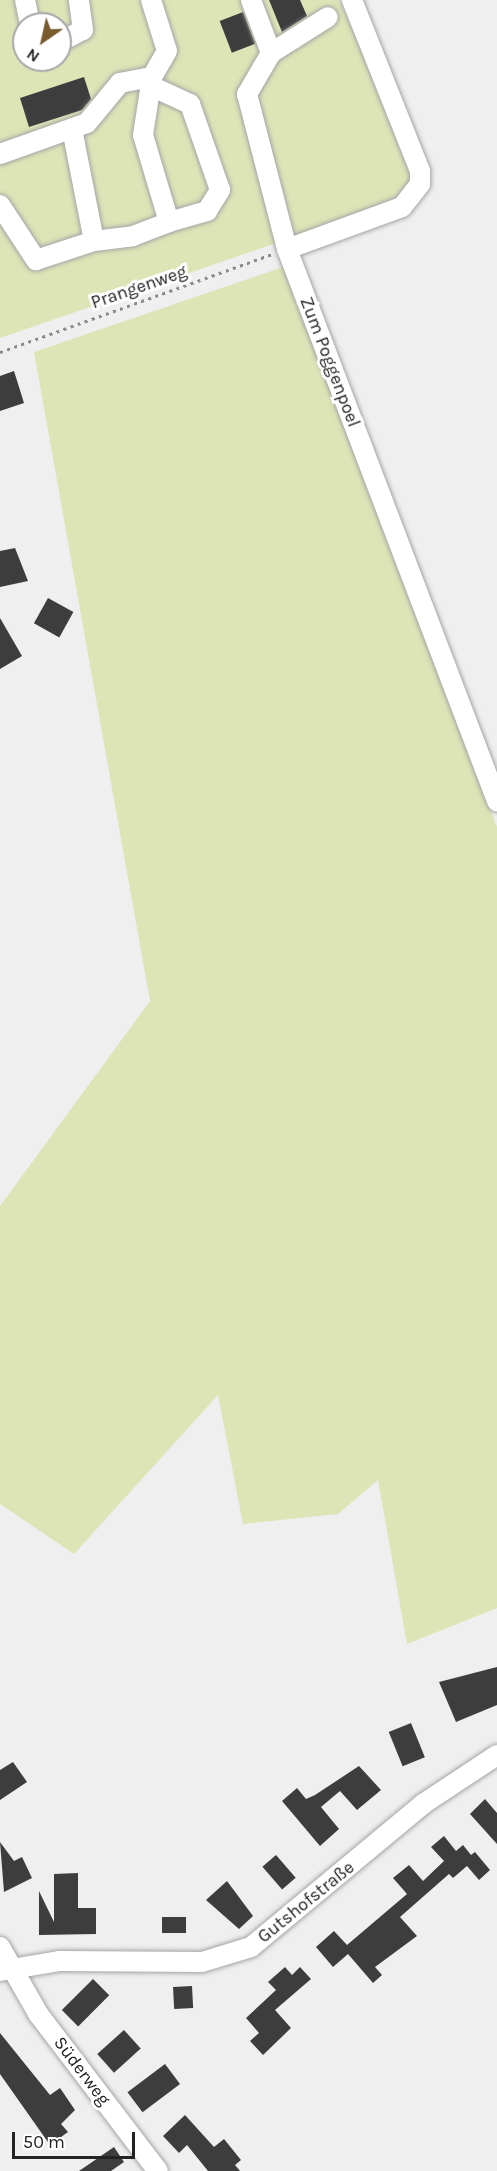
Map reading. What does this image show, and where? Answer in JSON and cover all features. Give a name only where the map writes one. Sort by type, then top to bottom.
[{"type":"street","points":[[72,36],[83,30],[79,0]]},
{"type":"street","points":[[151,0],[167,51],[153,82],[143,113],[143,135],[169,222]]},
{"type":"street","points":[[251,0],[271,53],[328,17]]},
{"type":"street","points":[[287,249],[402,207],[420,184],[420,171],[352,0]]},
{"type":"street","name":"Zum Poggenpoel","points":[[271,53],[247,94],[287,249],[497,801]]},
{"type":"street","points":[[0,154],[87,123],[120,83],[153,82],[190,104],[220,190],[207,211],[133,236],[94,241],[36,260],[0,206]]},
{"type":"street","points":[[72,129],[94,241]]},
{"type":"street","name":"Gutshofstraße","points":[[6,1969],[60,1961],[202,1962],[251,1947],[423,1804],[497,1755]]},
{"type":"street","name":"Süderweg","points":[[0,1947],[6,1969],[158,2171]]},
{"type":"path","name":"Prangenweg","points":[[0,352],[287,249]]},
{"type":"green space","points":[[0,0],[339,0],[417,174],[410,197],[0,338]]},
{"type":"green space","points":[[283,267],[497,827],[497,1608],[407,1644],[378,1480],[338,1514],[243,1524],[218,1395],[74,1554],[0,1504],[0,1206],[150,1001],[34,352]]},
{"type":"building","points":[[269,0],[300,0],[307,16],[282,32]]},
{"type":"building","points":[[243,12],[255,44],[232,53],[220,21]]},
{"type":"building","points":[[84,77],[91,99],[82,110],[29,127],[20,98]]},
{"type":"building","points":[[14,371],[24,403],[0,411],[0,376]]},
{"type":"building","points":[[15,548],[28,581],[0,587],[0,551]]},
{"type":"building","points":[[48,598],[73,612],[59,637],[34,623]]},
{"type":"building","points":[[0,618],[22,656],[0,669]]},
{"type":"building","points":[[497,1667],[497,1705],[456,1722],[439,1682]]},
{"type":"building","points":[[411,1723],[425,1757],[403,1766],[389,1732]]},
{"type":"building","points":[[13,1762],[27,1782],[0,1800],[0,1770]]},
{"type":"building","points":[[359,1766],[381,1790],[357,1810],[340,1791],[321,1807],[339,1829],[320,1846],[282,1801],[297,1788],[306,1799],[315,1795]]},
{"type":"building","points":[[485,1799],[497,1813],[497,1844],[470,1814]]},
{"type":"building","points":[[444,1836],[456,1851],[463,1845],[471,1855],[475,1852],[490,1870],[479,1880],[467,1866],[453,1878],[449,1874],[400,1917],[417,1936],[375,1967],[382,1975],[373,1983],[348,1954],[333,1967],[316,1947],[334,1931],[347,1945],[407,1894],[393,1878],[409,1865],[423,1881],[444,1861],[431,1847]]},
{"type":"building","points":[[0,1842],[14,1861],[22,1857],[32,1878],[4,1892]]},
{"type":"building","points":[[276,1855],[296,1878],[282,1889],[262,1867]]},
{"type":"building","points":[[78,1873],[78,1908],[96,1908],[96,1934],[39,1935],[39,1891],[54,1922],[54,1874]]},
{"type":"building","points":[[227,1881],[253,1916],[239,1929],[206,1900]]},
{"type":"building","points":[[162,1917],[186,1917],[186,1933],[162,1933]]},
{"type":"building","points":[[285,1967],[292,1975],[300,1967],[311,1979],[275,2010],[291,2028],[263,2055],[250,2041],[259,2033],[246,2018],[276,1990],[268,1982]]},
{"type":"building","points":[[93,1979],[109,1995],[78,2026],[62,2010]]},
{"type":"building","points":[[192,1986],[193,2008],[174,2009],[173,1987]]},
{"type":"building","points":[[124,2030],[141,2049],[114,2073],[97,2054]]},
{"type":"building","points":[[0,2033],[50,2095],[60,2088],[75,2110],[61,2124],[68,2132],[50,2145],[0,2074]]},
{"type":"building","points":[[165,2064],[180,2084],[143,2112],[127,2092]]},
{"type":"building","points":[[185,2115],[214,2147],[224,2139],[241,2160],[235,2165],[240,2171],[208,2171],[187,2145],[179,2153],[163,2136]]},
{"type":"building","points":[[114,2147],[124,2162],[111,2171],[79,2171]]}]
